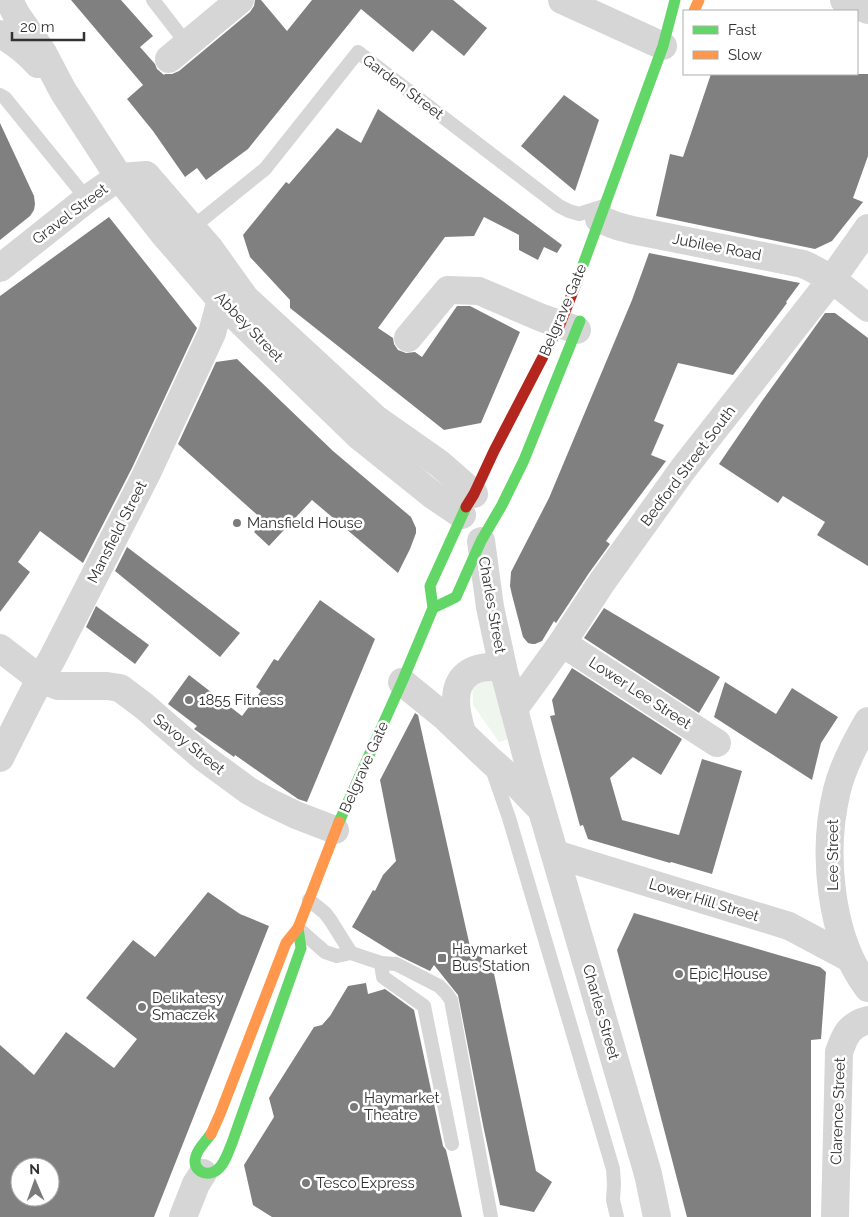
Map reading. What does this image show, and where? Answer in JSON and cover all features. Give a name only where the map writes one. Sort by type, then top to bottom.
[{"type":"street","name":"Abbey Street","points":[[9,0],[16,14],[43,53],[63,91],[118,177],[188,261],[232,303],[358,434],[434,496],[480,510]]},
{"type":"street","points":[[178,52],[240,0]]},
{"type":"street","points":[[562,0],[663,46]]},
{"type":"street","name":"Belgrave Gate","points":[[298,928],[301,948],[232,1143],[223,1163],[217,1171],[203,1173],[198,1171],[194,1165],[195,1158],[220,1114],[286,944],[298,928],[335,830],[402,682],[433,608],[430,586],[480,510],[524,460],[573,323],[580,272],[611,221],[675,0]]},
{"type":"street","points":[[844,0],[868,10]]},
{"type":"street","name":"Abbey Street","points":[[0,34],[12,40],[29,54],[63,91]]},
{"type":"street","name":"Abbey Street","points":[[146,175],[193,227],[210,249],[232,303]]},
{"type":"street","name":"Gravel Street","points":[[0,268],[87,199],[118,177],[146,175]]},
{"type":"street","name":"Jubilee Road","points":[[611,221],[632,230],[803,264],[818,270],[832,279],[868,308]]},
{"type":"street","name":"Bedford Street South","points":[[514,709],[683,469],[832,279],[868,228]]},
{"type":"street","points":[[408,338],[448,290],[479,291],[573,323]]},
{"type":"street","name":"Mansfield Street","points":[[0,758],[146,475],[212,333],[232,303]]},
{"type":"street","name":"Belgrave Gate","points":[[480,510],[494,451],[550,344],[573,323]]},
{"type":"street","points":[[433,608],[456,597],[481,541]]},
{"type":"street","name":"Charles Street","points":[[481,541],[490,607],[503,668],[541,808],[648,1174],[657,1217]]},
{"type":"street","name":"Lower Lee Street","points":[[562,643],[717,743]]},
{"type":"street","name":"Savoy Street","points":[[0,648],[40,678],[58,686],[113,686],[120,688],[204,758],[249,790],[296,815],[335,830]]},
{"type":"street","name":"Charles Street","points":[[462,732],[456,703],[460,681],[470,672],[484,667],[503,668]]},
{"type":"street","name":"Charles Street","points":[[402,682],[462,732],[541,808]]},
{"type":"street","name":"Lee Street","points":[[868,721],[854,744],[844,767],[837,791],[830,833],[830,871],[838,922],[849,958],[868,988]]},
{"type":"street","name":"Lower Hill Street","points":[[555,854],[790,926],[849,958]]},
{"type":"street","name":"Clarence Street","points":[[835,1217],[839,1052],[845,1035],[858,1023],[868,1020]]},
{"type":"street","points":[[183,1217],[196,1184],[203,1173]]},
{"type":"lane","points":[[153,0],[178,52]]},
{"type":"lane","name":"Garden Street","points":[[193,227],[265,169],[358,52],[559,206],[568,211],[611,221]]},
{"type":"lane","points":[[0,95],[5,98],[87,199]]},
{"type":"lane","points":[[188,261],[193,227]]},
{"type":"lane","points":[[480,510],[481,541]]},
{"type":"lane","points":[[490,760],[613,1169],[613,1200],[617,1217]]},
{"type":"lane","points":[[309,900],[325,913],[351,953]]},
{"type":"lane","points":[[298,928],[325,952],[337,956],[351,953],[381,963],[396,964],[439,986],[451,1000],[491,1217]]},
{"type":"lane","points":[[381,963],[383,977],[424,1006],[452,1144]]},
{"type":"shaded area","points":[[503,668],[521,735],[499,742],[473,705],[472,671]]},
{"type":"building","points":[[71,0],[121,0],[153,36],[140,47],[164,75],[179,71],[250,12],[255,0],[261,0],[287,31],[312,0],[453,0],[487,28],[464,56],[432,30],[413,52],[361,9],[248,149],[206,180],[197,168],[185,177],[153,131],[127,99],[143,85]]},
{"type":"building","points":[[868,74],[868,156],[853,198],[863,202],[832,241],[815,249],[656,216],[670,154],[683,157],[711,75]]},
{"type":"building","points":[[564,95],[599,120],[575,191],[521,146]]},
{"type":"building","points":[[378,109],[562,245],[557,253],[544,247],[538,260],[519,250],[519,235],[484,217],[474,236],[445,237],[378,328],[393,338],[398,350],[406,353],[415,352],[422,357],[457,306],[470,306],[520,332],[481,423],[444,430],[290,308],[290,300],[250,257],[243,235],[286,182],[289,184],[337,128],[361,143]]},
{"type":"building","points":[[0,123],[34,196],[35,204],[30,216],[0,240]]},
{"type":"building","points":[[109,217],[197,328],[132,468],[83,563],[40,531],[18,562],[30,572],[0,612],[0,296]]},
{"type":"building","points":[[649,253],[800,283],[733,375],[678,363],[654,421],[664,425],[651,455],[666,461],[606,541],[610,544],[556,623],[554,621],[542,641],[535,644],[528,643],[523,637],[512,595],[510,586],[511,572],[549,498],[632,300]]},
{"type":"building","points":[[825,313],[835,313],[868,338],[868,566],[817,535],[825,522],[783,496],[778,503],[719,464]]},
{"type":"building","points":[[237,359],[333,451],[411,517],[416,533],[398,573],[312,500],[269,546],[254,532],[264,521],[178,444],[216,362]]},
{"type":"building","points":[[127,547],[240,633],[220,657],[115,571]]},
{"type":"building","points":[[320,600],[375,639],[307,802],[298,799],[194,729],[197,726],[168,704],[189,675],[242,716],[261,691],[256,687],[274,659],[278,661]]},
{"type":"building","points":[[96,606],[149,645],[135,664],[86,627]]},
{"type":"building","points":[[604,608],[720,677],[699,713],[584,638]]},
{"type":"building","points":[[572,668],[682,739],[661,775],[633,757],[610,778],[622,820],[679,835],[702,759],[742,771],[712,874],[588,839],[583,825],[580,826],[550,716],[555,715],[552,700]]},
{"type":"building","points":[[725,682],[776,714],[792,688],[838,717],[821,743],[812,780],[714,717]]},
{"type":"building","name":"Haymarket Bus Station","points":[[415,713],[418,715],[471,951],[492,964],[536,1171],[552,1182],[534,1212],[500,1205],[458,995],[434,965],[430,971],[399,956],[352,927],[383,875],[396,861],[380,780]]},
{"type":"building","points":[[208,892],[240,914],[269,926],[154,1217],[0,1217],[0,1045],[34,1075],[66,1032],[114,1068],[137,1039],[86,998],[133,940],[155,957]]},
{"type":"building","points":[[634,913],[820,967],[826,972],[821,1039],[811,1040],[811,1217],[687,1217],[617,950]]},
{"type":"building","name":"Haymarket Theatre","points":[[366,983],[368,994],[385,989],[414,1010],[443,1146],[446,1150],[462,1217],[272,1217],[253,1205],[244,1165],[274,1117],[269,1098],[314,1027],[322,1025],[330,1016],[348,986]]},
{"type":"traffic: fast","points":[[576,284],[663,46],[675,0]]},
{"type":"traffic: fast","points":[[433,608],[456,597],[481,541],[502,505],[524,460],[580,321]]},
{"type":"traffic: fast","points":[[339,822],[433,608],[430,586],[466,507]]},
{"type":"traffic: fast","points":[[211,1134],[198,1150],[195,1161],[198,1169],[204,1173],[213,1172],[222,1165],[232,1143],[301,948],[298,928]]},
{"type":"traffic: slow","points":[[694,10],[699,0]]},
{"type":"traffic: slow","points":[[211,1134],[286,943],[298,928],[339,822]]},
{"type":"traffic: jam","points":[[466,507],[560,324],[576,284]]},
{"type":"place","name":"Mansfield House","points":[[237,523]]},
{"type":"place","name":"1855 Fitness","points":[[189,700]]},
{"type":"place","name":"Haymarket Bus Station","points":[[442,958]]},
{"type":"place","name":"Epic House","points":[[679,974]]},
{"type":"place","name":"Delikatesy Smaczek","points":[[142,1007]]},
{"type":"place","name":"Haymarket Theatre","points":[[354,1107]]},
{"type":"place","name":"Tesco Express","points":[[306,1183]]}]
